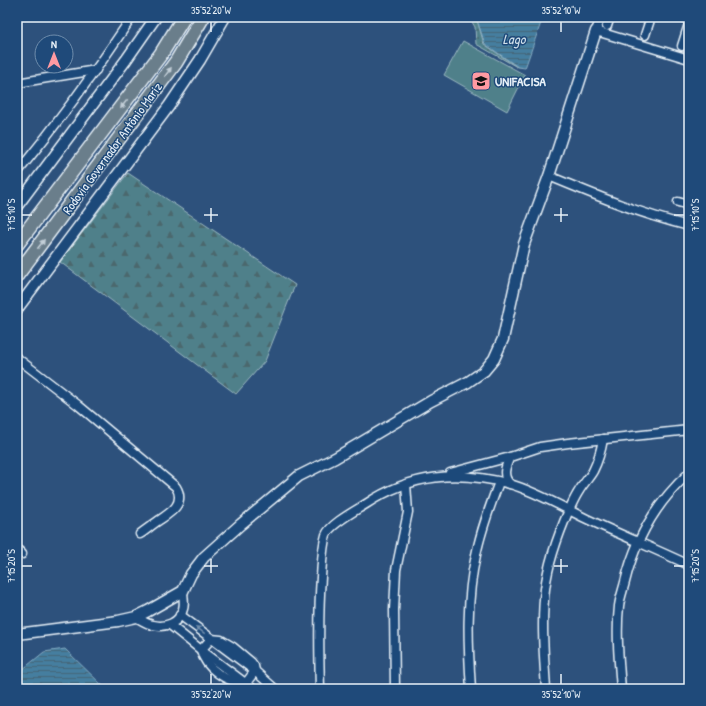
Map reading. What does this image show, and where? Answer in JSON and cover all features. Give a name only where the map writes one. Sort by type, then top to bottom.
[{"type":"highway","name":"Rodovia Governador Antônio Mariz","points":[[17,244],[161,54],[184,17]]},
{"type":"highway","name":"Rodovia Governador Antônio Mariz","points":[[17,275],[176,62],[203,17]]},
{"type":"street","points":[[17,173],[54,128],[132,17]]},
{"type":"street","points":[[17,206],[126,60],[156,17]]},
{"type":"street","points":[[17,309],[169,106],[200,60],[225,17]]},
{"type":"street","points":[[136,617],[152,625],[170,625],[180,615],[183,607],[183,590],[191,574],[204,557],[256,511],[299,476],[335,458],[430,401],[468,382],[484,371],[494,359],[503,339],[524,244],[549,176],[601,17]]},
{"type":"street","points":[[607,26],[610,17]]},
{"type":"street","points":[[645,35],[651,17]]},
{"type":"street","points":[[682,17],[689,19]]},
{"type":"street","points":[[682,46],[689,24]]},
{"type":"street","points":[[596,31],[689,59]]},
{"type":"street","points":[[17,83],[96,70]]},
{"type":"street","points":[[549,176],[659,219],[689,226]]},
{"type":"street","points":[[678,202],[689,205]]},
{"type":"street","points":[[17,358],[78,405],[176,487],[179,499],[176,507],[140,534]]},
{"type":"street","points":[[320,689],[319,606],[322,564],[326,536],[332,527],[384,492],[406,484],[510,457],[540,447],[568,442],[603,440],[689,430]]},
{"type":"street","points":[[546,689],[544,648],[545,588],[549,569],[569,510],[579,491],[592,473],[598,459],[603,440]]},
{"type":"street","points":[[510,457],[504,473],[510,484]]},
{"type":"street","points":[[621,689],[618,629],[619,605],[630,560],[638,541],[665,498],[689,474]]},
{"type":"street","points":[[436,476],[477,477],[510,484],[689,565]]},
{"type":"street","points":[[471,689],[468,628],[475,556],[484,522],[499,482]]},
{"type":"street","points":[[395,689],[394,610],[396,570],[408,512],[406,484]]},
{"type":"street","points":[[17,634],[118,621],[136,617],[155,608],[183,590]]},
{"type":"street","points":[[180,615],[211,639],[221,640],[251,662],[254,666],[255,672],[275,689]]},
{"type":"street","points":[[170,625],[253,689]]},
{"type":"street","points":[[201,650],[211,639]]},
{"type":"street","points":[[246,683],[255,672]]},
{"type":"green space","points":[[469,17],[475,17],[477,20],[484,44],[517,67],[476,44],[475,27]]},
{"type":"green space","points":[[463,41],[525,75],[507,111],[444,75]]},
{"type":"green space","points":[[128,173],[295,285],[265,361],[236,394],[60,262]]},
{"type":"water","name":"Lago","points":[[476,17],[543,17],[525,68],[518,67],[485,44]]},
{"type":"water","points":[[65,649],[106,689],[17,689],[17,674],[44,652]]},
{"type":"place","name":"UNIFACISA","points":[[481,81]]}]
